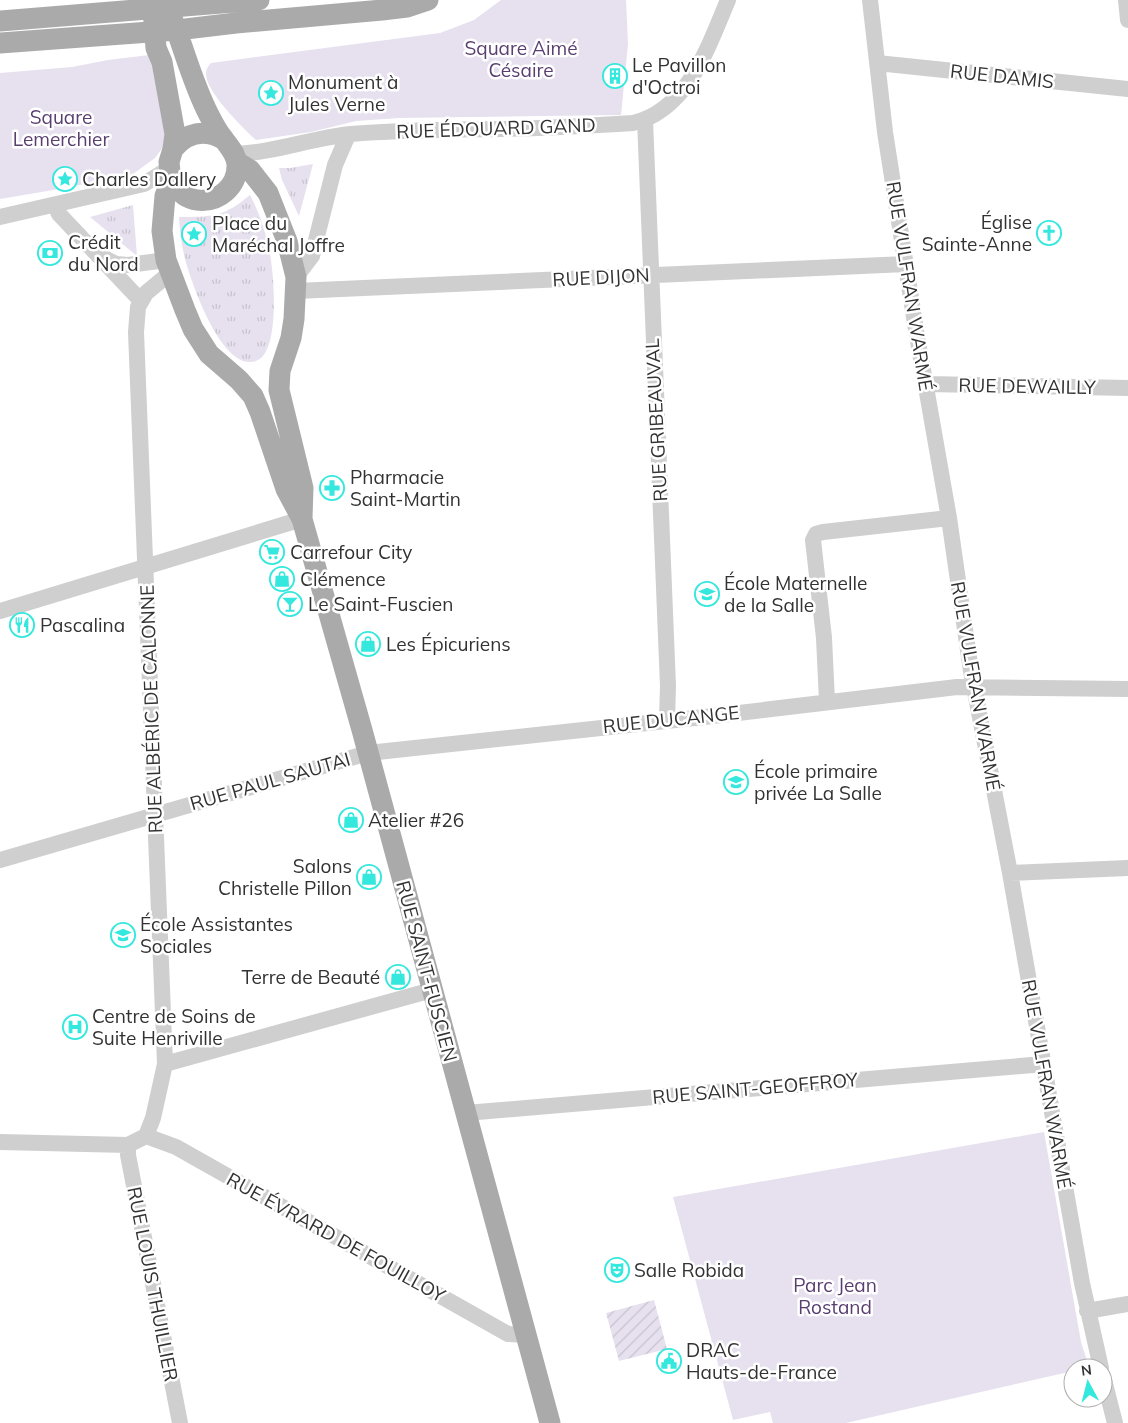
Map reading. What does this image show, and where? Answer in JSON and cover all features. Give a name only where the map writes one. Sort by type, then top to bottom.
[{"type":"main road","points":[[0,20],[84,7],[258,0]]},
{"type":"main road","points":[[0,43],[177,30],[407,7],[428,0]]},
{"type":"main road","points":[[160,4],[177,30],[191,76],[210,117],[231,152],[236,173],[233,183],[226,192],[217,198],[206,201],[196,200],[181,193],[170,175]]},
{"type":"main road","points":[[160,4],[154,32],[174,123],[173,149],[169,162],[170,175],[165,196],[162,231],[168,267],[194,329],[209,354],[239,380],[251,382],[273,377],[280,371],[291,338],[296,284],[287,241],[268,193],[250,170],[208,133],[192,134],[185,137],[173,149]]},
{"type":"main road","name":"RUE SAINT-FUSCIEN","points":[[280,371],[279,390],[303,488],[302,519]]},
{"type":"main road","name":"RUE SAINT-FUSCIEN","points":[[239,380],[253,396],[286,489],[302,519],[368,753],[550,1423]]},
{"type":"street","points":[[644,120],[674,99],[694,74],[728,0]]},
{"type":"street","name":"RUE VULFRAN WARMÉ","points":[[870,0],[885,132],[974,687],[1010,873],[1087,1311],[1099,1358]]},
{"type":"street","points":[[1126,0],[1128,20]]},
{"type":"street","name":"RUE DAMIS","points":[[877,63],[1128,89]]},
{"type":"street","name":"RUE ÉDOUARD GAND","points":[[231,152],[264,152],[316,140],[388,131],[623,124],[644,120]]},
{"type":"street","name":"RUE GRIBEAUVAL","points":[[644,120],[668,676],[667,720]]},
{"type":"street","points":[[296,284],[312,256],[335,165],[348,135]]},
{"type":"street","points":[[0,217],[144,184],[170,175]]},
{"type":"street","points":[[55,205],[59,214],[141,301],[168,267]]},
{"type":"street","points":[[100,256],[116,264],[168,267]]},
{"type":"street","name":"RUE DIJON","points":[[296,284],[650,275],[906,264]]},
{"type":"street","name":"RUE ALBÉRIC DE CALONNE","points":[[141,301],[138,307],[136,332],[165,1064],[153,1118],[146,1136]]},
{"type":"street","name":"RUE DEWAILLY","points":[[926,384],[1128,388]]},
{"type":"street","points":[[827,701],[824,638],[813,540],[816,534],[948,518]]},
{"type":"street","points":[[0,611],[302,519]]},
{"type":"street","name":"RUE DUCANGE","points":[[368,753],[957,687],[1128,689]]},
{"type":"street","name":"RUE PAUL SAUTAI","points":[[0,860],[368,753]]},
{"type":"street","points":[[1010,873],[1128,868]]},
{"type":"street","points":[[165,1064],[432,990]]},
{"type":"street","name":"RUE SAINT-GEOFFROY","points":[[466,1113],[1044,1064]]},
{"type":"street","points":[[0,1142],[128,1145],[146,1136]]},
{"type":"street","name":"RUE ÉVRARD DE FOUILLOY","points":[[146,1136],[176,1147],[508,1334],[526,1335]]},
{"type":"street","name":"RUE LOUIS THUILLIER","points":[[128,1145],[128,1155],[180,1423]]},
{"type":"street","points":[[1087,1311],[1128,1304]]},
{"type":"street","points":[[1111,1408],[1115,1423]]},
{"type":"green space","name":"Square Aimé Césaire","points":[[501,0],[626,0],[628,44],[621,115],[399,118],[356,121],[311,132],[256,140],[218,100],[208,82],[206,71],[211,63],[440,33],[474,20]]},
{"type":"green space","name":"Square Lemerchier","points":[[149,55],[158,78],[166,143],[155,158],[133,174],[0,199],[0,73],[72,67]]},
{"type":"green space","points":[[313,164],[299,216],[282,180],[279,168]]},
{"type":"green space","points":[[250,195],[266,235],[269,249],[273,274],[274,310],[269,343],[264,355],[256,361],[244,361],[232,354],[222,342],[203,309],[185,260],[179,217],[200,217],[225,212]]},
{"type":"green space","points":[[133,205],[137,256],[90,217]]},
{"type":"green space","name":"Parc Jean Rostand","points":[[1044,1132],[1081,1342],[1086,1358],[1063,1358],[1063,1373],[846,1423],[773,1423],[770,1412],[733,1420],[673,1197]]},
{"type":"green space","points":[[654,1300],[667,1349],[619,1361],[606,1313]]},
{"type":"place","name":"Le Pavillon d'Octroi","points":[[615,76]]},
{"type":"place","name":"Monument à Jules Verne","points":[[271,93]]},
{"type":"place","name":"Charles Dallery","points":[[65,179]]},
{"type":"place","name":"Église Sainte-Anne","points":[[1049,233]]},
{"type":"place","name":"Place du Maréchal Joffre","points":[[194,234]]},
{"type":"place","name":"Crédit du Nord","points":[[50,253]]},
{"type":"place","name":"Pharmacie Saint-Martin","points":[[332,488]]},
{"type":"place","name":"Carrefour City","points":[[272,552]]},
{"type":"place","name":"Clémence","points":[[282,579]]},
{"type":"place","name":"École Maternelle de la Salle","points":[[707,594]]},
{"type":"place","name":"Le Saint-Fuscien","points":[[290,604]]},
{"type":"place","name":"Pascalina","points":[[22,625]]},
{"type":"place","name":"Les Épicuriens","points":[[368,644]]},
{"type":"place","name":"École primaire privée La Salle","points":[[736,782]]},
{"type":"place","name":"Atelier #26","points":[[351,820]]},
{"type":"place","name":"Salons Christelle Pillon","points":[[369,877]]},
{"type":"place","name":"École Assistantes Sociales","points":[[123,935]]},
{"type":"place","name":"Terre de Beauté","points":[[398,977]]},
{"type":"place","name":"Centre de Soins de Suite Henriville","points":[[75,1027]]},
{"type":"place","name":"Salle Robida","points":[[617,1270]]},
{"type":"place","name":"DRAC Hauts-de-France","points":[[669,1361]]}]
